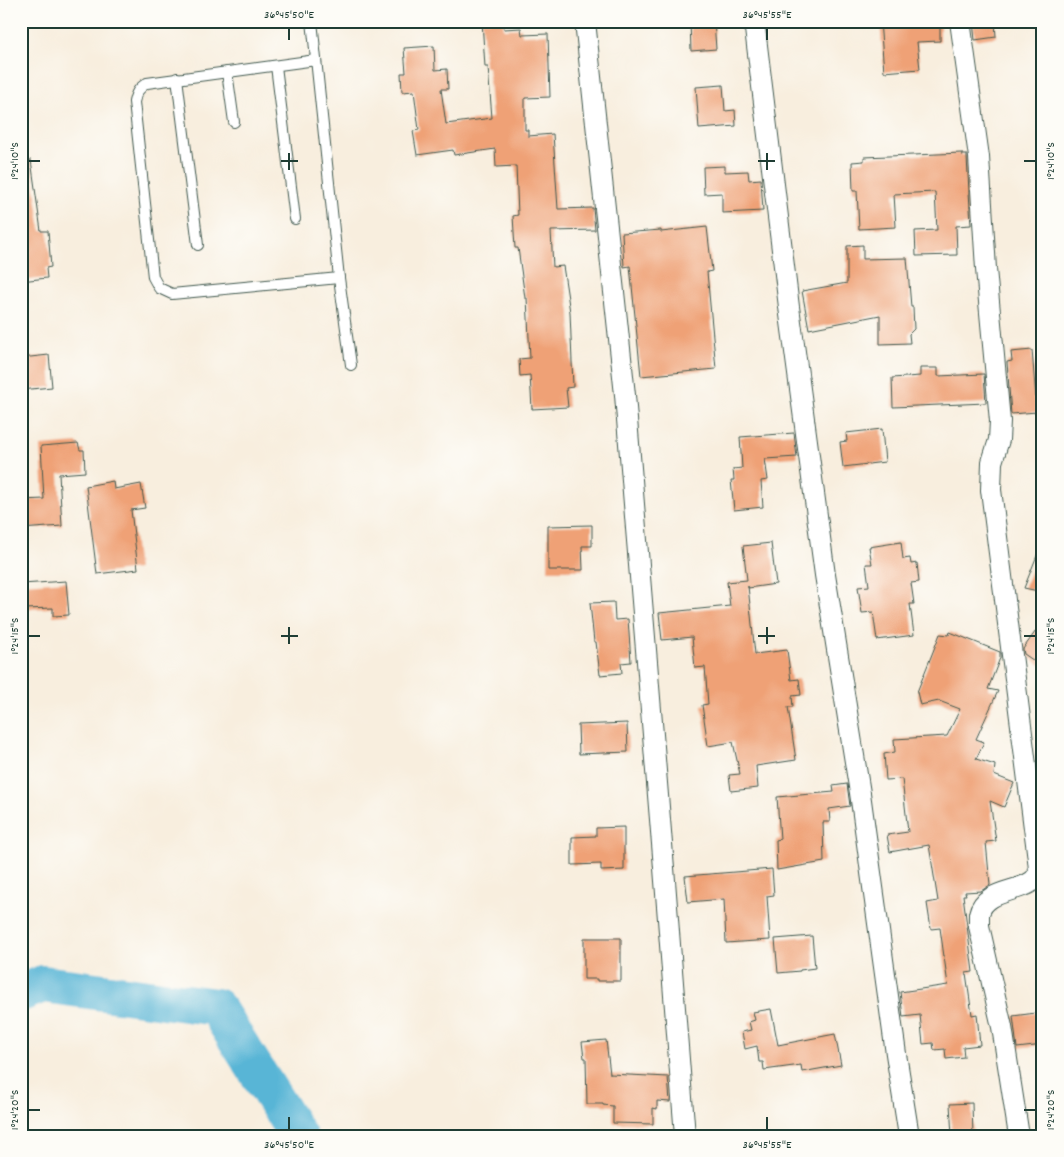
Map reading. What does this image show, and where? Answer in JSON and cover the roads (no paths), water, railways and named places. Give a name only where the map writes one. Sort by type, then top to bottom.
[{"type":"street","points":[[585,21],[626,395],[685,1136]]},
{"type":"street","points":[[754,21],[789,307],[825,575],[860,793],[909,1136]]},
{"type":"street","points":[[960,21],[979,157],[986,269],[1000,421],[999,440],[992,462],[992,490],[1032,810],[1038,873],[1033,881],[996,894],[986,901],[979,912],[979,926],[1002,1027],[1019,1136]]},
{"type":"lane","points":[[312,21],[338,278],[351,365]]},
{"type":"lane","points":[[316,60],[147,82],[135,93],[134,102],[153,277],[159,288],[172,294],[338,278]]},
{"type":"lane","points":[[276,66],[295,219]]},
{"type":"lane","points":[[227,72],[234,122]]},
{"type":"lane","points":[[177,78],[198,245]]},
{"type":"waterway","points":[[21,993],[43,984],[216,1007],[298,1136]]}]
